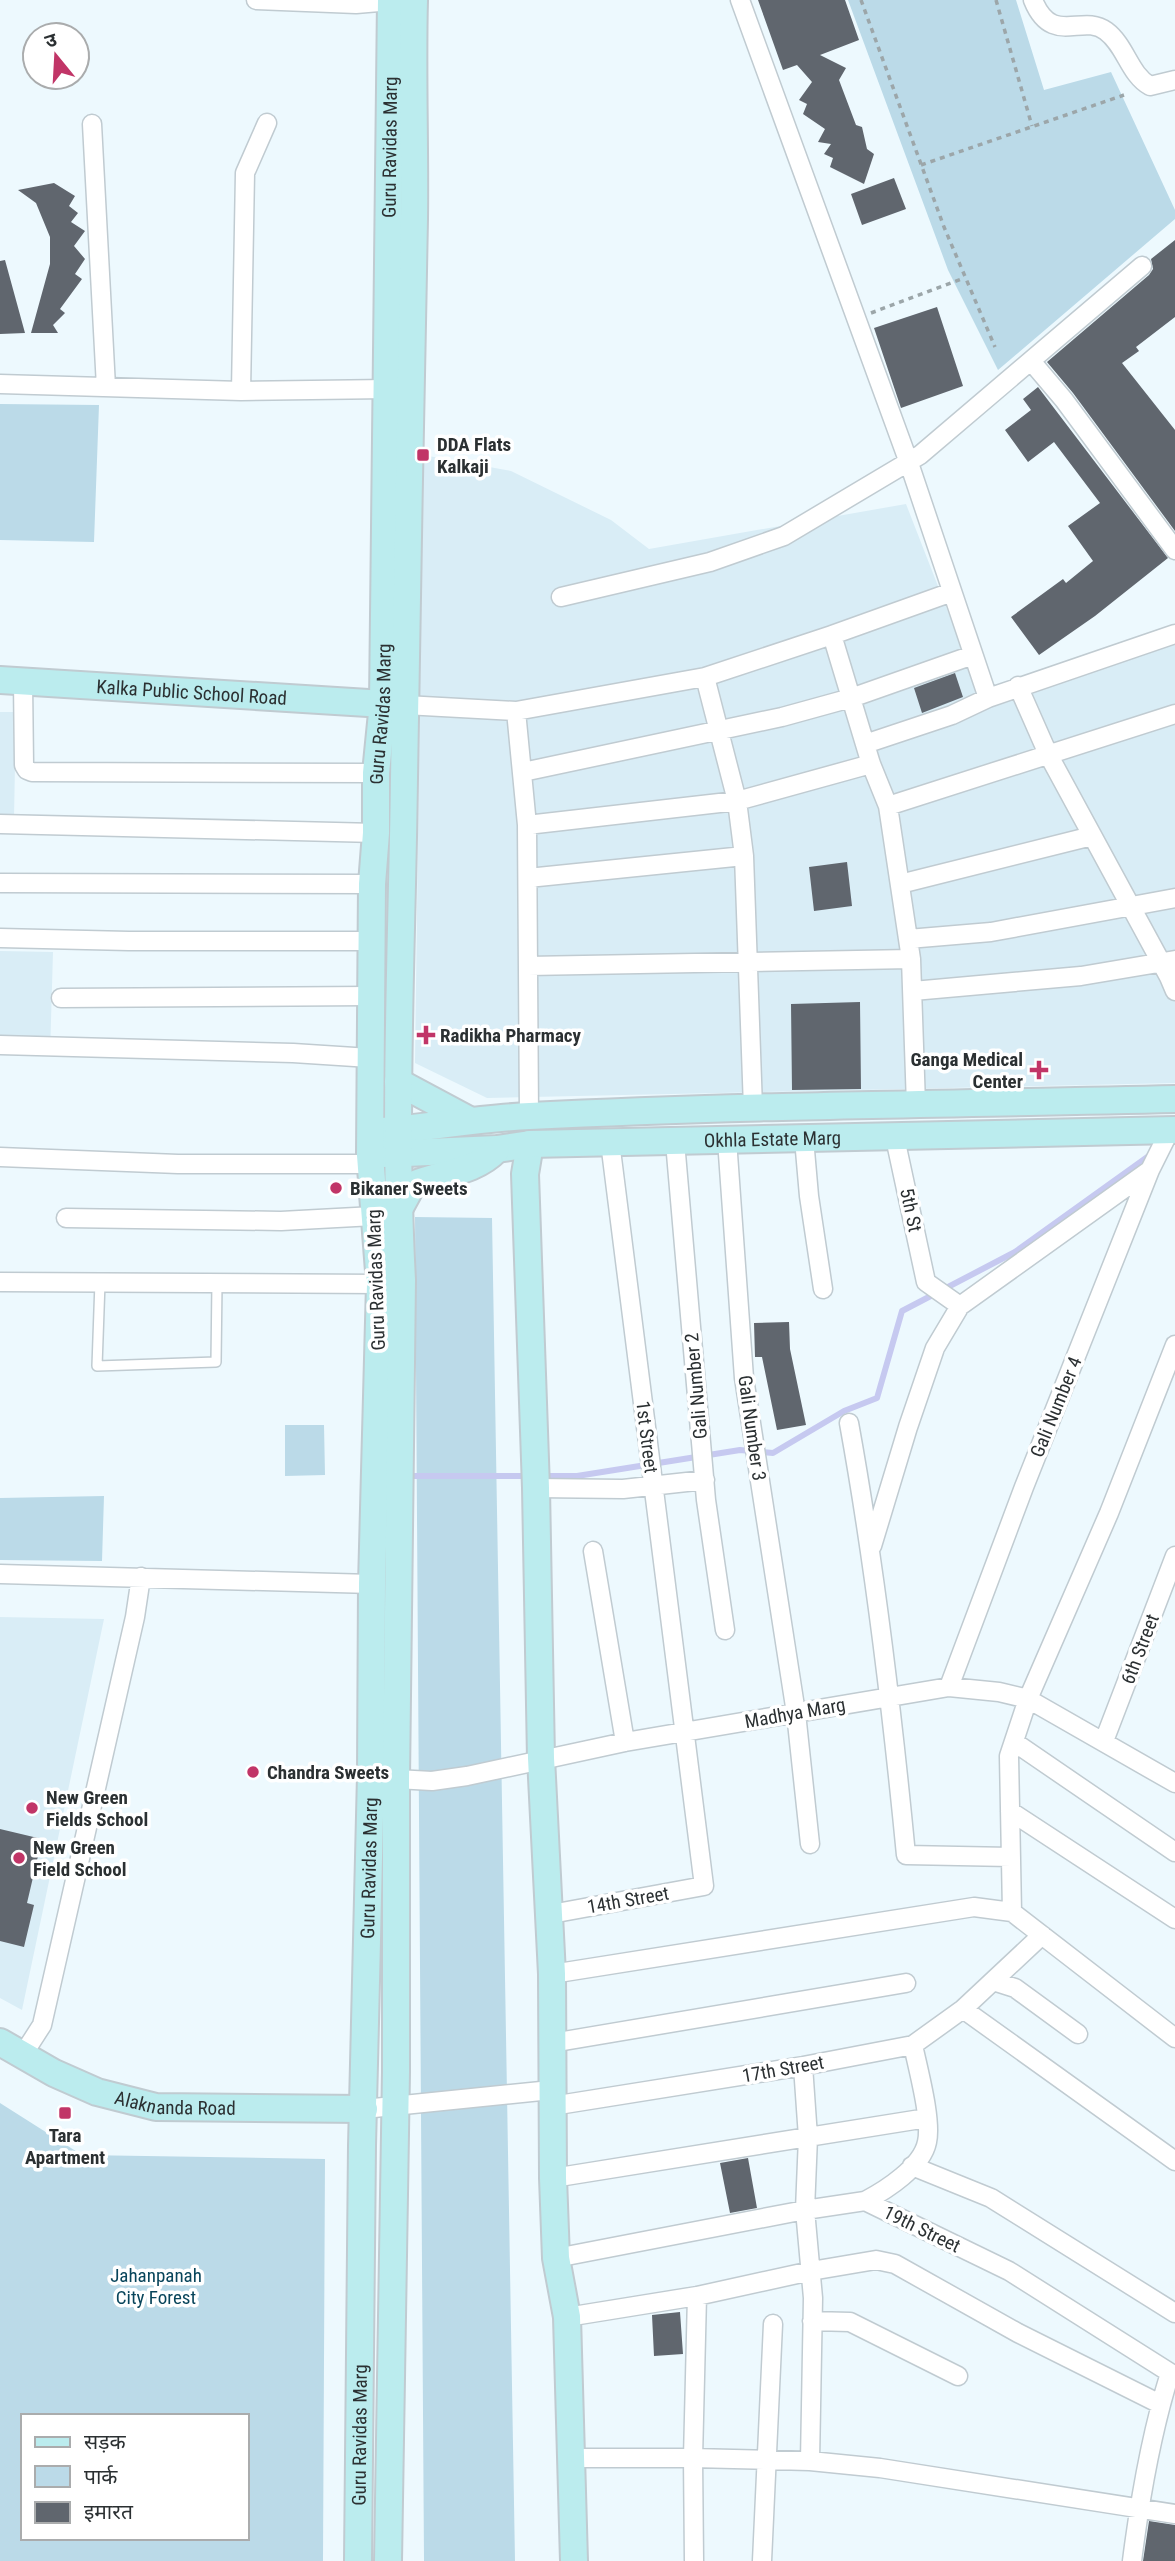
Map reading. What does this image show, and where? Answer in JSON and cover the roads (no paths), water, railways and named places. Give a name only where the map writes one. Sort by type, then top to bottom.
[{"type":"main road","name":"Guru Ravidas Marg","points":[[358,2561],[372,1584],[380,1284],[386,1213],[398,1141],[403,917],[394,704],[388,389],[399,0]]},
{"type":"main road","name":"Guru Ravidas Marg","points":[[388,2561],[402,1280],[371,1150],[370,1058],[376,773],[394,704],[415,127],[399,0]]},
{"type":"main road","name":"Kalka Public School Road","points":[[11,681],[394,704]]},
{"type":"main road","points":[[398,1082],[469,1120]]},
{"type":"main road","name":"Okhla Estate Marg","points":[[371,1150],[469,1120],[529,1116],[753,1108],[1175,1099]]},
{"type":"main road","name":"Okhla Estate Marg","points":[[398,1141],[497,1149],[530,1144],[1172,1130]]},
{"type":"main road","points":[[530,1144],[525,1174],[536,1488],[541,1758],[551,1914],[553,2178],[556,2258],[567,2317],[574,2561]]},
{"type":"main road","points":[[386,1213],[415,1184],[474,1167],[497,1149]]},
{"type":"main road","name":"Alaknanda Road","points":[[11,2049],[97,2092],[156,2106],[364,2109]]},
{"type":"street","points":[[256,0],[356,4],[399,0]]},
{"type":"street","points":[[740,0],[909,463],[988,698]]},
{"type":"street","points":[[1033,0],[1041,16],[1059,28],[1098,27],[1106,31],[1117,42],[1141,81],[1150,86],[1175,80]]},
{"type":"street","points":[[241,391],[245,173],[267,123]]},
{"type":"street","points":[[92,124],[106,387]]},
{"type":"street","points":[[561,597],[710,562],[785,536],[909,463],[1142,266]]},
{"type":"street","points":[[1031,361],[1064,400],[1175,551]]},
{"type":"street","points":[[0,384],[241,391],[388,389]]},
{"type":"street","points":[[394,704],[516,711],[705,677],[952,592]]},
{"type":"street","points":[[832,635],[871,764],[888,806],[911,959],[916,1105]]},
{"type":"street","points":[[865,744],[952,715],[1018,686],[1175,635]]},
{"type":"street","points":[[523,772],[782,717],[851,698],[973,654]]},
{"type":"street","points":[[705,677],[737,801],[744,856],[753,1108]]},
{"type":"street","points":[[11,681],[24,765],[32,772],[376,773]]},
{"type":"street","points":[[1018,686],[1048,754],[1092,836],[1130,905],[1168,961],[1175,991]]},
{"type":"street","points":[[516,711],[527,825],[529,1116]]},
{"type":"street","points":[[888,806],[1175,714]]},
{"type":"street","points":[[527,825],[737,801],[871,764]]},
{"type":"street","points":[[0,824],[376,833]]},
{"type":"street","points":[[900,884],[1092,836]]},
{"type":"street","points":[[528,878],[744,856]]},
{"type":"street","points":[[0,883],[372,884]]},
{"type":"street","points":[[908,939],[991,932],[1175,898]]},
{"type":"street","points":[[0,938],[129,942],[372,941]]},
{"type":"street","points":[[528,966],[911,959]]},
{"type":"street","points":[[912,991],[1081,975],[1168,961]]},
{"type":"street","points":[[61,998],[371,996]]},
{"type":"street","points":[[0,1045],[293,1053],[370,1058]]},
{"type":"street","name":"Gali Number 4","points":[[948,1687],[1150,1170],[1172,1130]]},
{"type":"street","name":"5th St","points":[[895,1138],[926,1282],[960,1306]]},
{"type":"street","points":[[804,1139],[809,1196],[823,1289]]},
{"type":"street","name":"Gali Number 3","points":[[727,1140],[744,1378],[796,1713],[810,1844]]},
{"type":"street","name":"1st Street","points":[[610,1142],[704,1886]]},
{"type":"street","name":"Gali Number 2","points":[[675,1142],[705,1480],[725,1630]]},
{"type":"street","points":[[0,1157],[178,1164],[371,1150]]},
{"type":"street","points":[[871,1549],[935,1348],[960,1306],[1150,1170]]},
{"type":"street","points":[[66,1218],[281,1221],[386,1213]]},
{"type":"street","points":[[0,1282],[380,1284]]},
{"type":"street","points":[[1012,1912],[1009,1756],[1028,1699],[1109,1513],[1175,1345]]},
{"type":"street","points":[[849,1423],[871,1549],[891,1697],[906,1855],[1011,1857]]},
{"type":"street","points":[[536,1488],[653,1487],[705,1480]]},
{"type":"street","points":[[593,1550],[625,1742]]},
{"type":"street","name":"6th Street","points":[[1104,1741],[1175,1556]]},
{"type":"street","points":[[0,1574],[372,1584]]},
{"type":"street","points":[[11,2049],[42,2025],[132,1631],[141,1577]]},
{"type":"street","name":"Madhya Marg","points":[[396,1779],[432,1781],[467,1776],[541,1758],[684,1731],[948,1687],[999,1692],[1028,1699],[1175,1783]]},
{"type":"street","points":[[1014,1742],[1175,1852]]},
{"type":"street","points":[[1010,1811],[1175,1919]]},
{"type":"street","name":"14th Street","points":[[551,1914],[704,1886]]},
{"type":"street","points":[[552,1974],[974,1907],[1012,1912],[1175,2038]]},
{"type":"street","name":"17th Street","points":[[364,2109],[551,2098],[803,2066],[913,2045],[963,2009],[1042,1935]]},
{"type":"street","points":[[993,1981],[1015,1988],[1078,2034]]},
{"type":"street","points":[[552,2043],[906,1983]]},
{"type":"street","points":[[963,2009],[1175,2161]]},
{"type":"street","points":[[865,2201],[893,2185],[912,2166],[927,2143],[927,2118],[913,2045]]},
{"type":"street","points":[[803,2066],[808,2137],[805,2210],[811,2271],[812,2321],[810,2461]]},
{"type":"street","points":[[553,2178],[927,2118]]},
{"type":"street","points":[[912,2166],[990,2198],[1175,2313]]},
{"type":"street","name":"19th Street","points":[[556,2258],[865,2201],[1009,2271],[1173,2375]]},
{"type":"street","points":[[567,2317],[876,2260],[895,2264],[1018,2333],[1160,2404]]},
{"type":"street","points":[[697,2295],[693,2458],[697,2560]]},
{"type":"street","points":[[812,2321],[850,2322],[958,2376]]},
{"type":"street","points":[[762,2561],[773,2323]]},
{"type":"street","points":[[1132,2561],[1139,2507],[1160,2404],[1173,2375]]},
{"type":"street","points":[[572,2458],[810,2461],[880,2468],[1175,2514]]},
{"type":"lane","points":[[100,1282],[97,1366],[216,1362],[217,1283]]},
{"type":"waterway","points":[[543,1476],[577,1476],[740,1450],[773,1453],[844,1411],[877,1398],[902,1311],[1015,1252],[1153,1153]]},
{"type":"waterway","points":[[412,1476],[529,1476]]},
{"type":"place","name":"DDA Flats Kalkaji","points":[[423,455]]},
{"type":"place","name":"Radikha Pharmacy","points":[[426,1035]]},
{"type":"place","name":"Ganga Medical Center","points":[[1039,1070]]},
{"type":"place","name":"Bikaner Sweets","points":[[336,1188]]},
{"type":"place","name":"Chandra Sweets","points":[[253,1772]]},
{"type":"place","name":"New Green Fields School","points":[[32,1808]]},
{"type":"place","name":"New Green Field School","points":[[19,1858]]},
{"type":"place","name":"Tara Apartment","points":[[65,2113]]},
{"type":"park label","name":"Jahanpanah City Forest","points":[[156,2286]]}]
